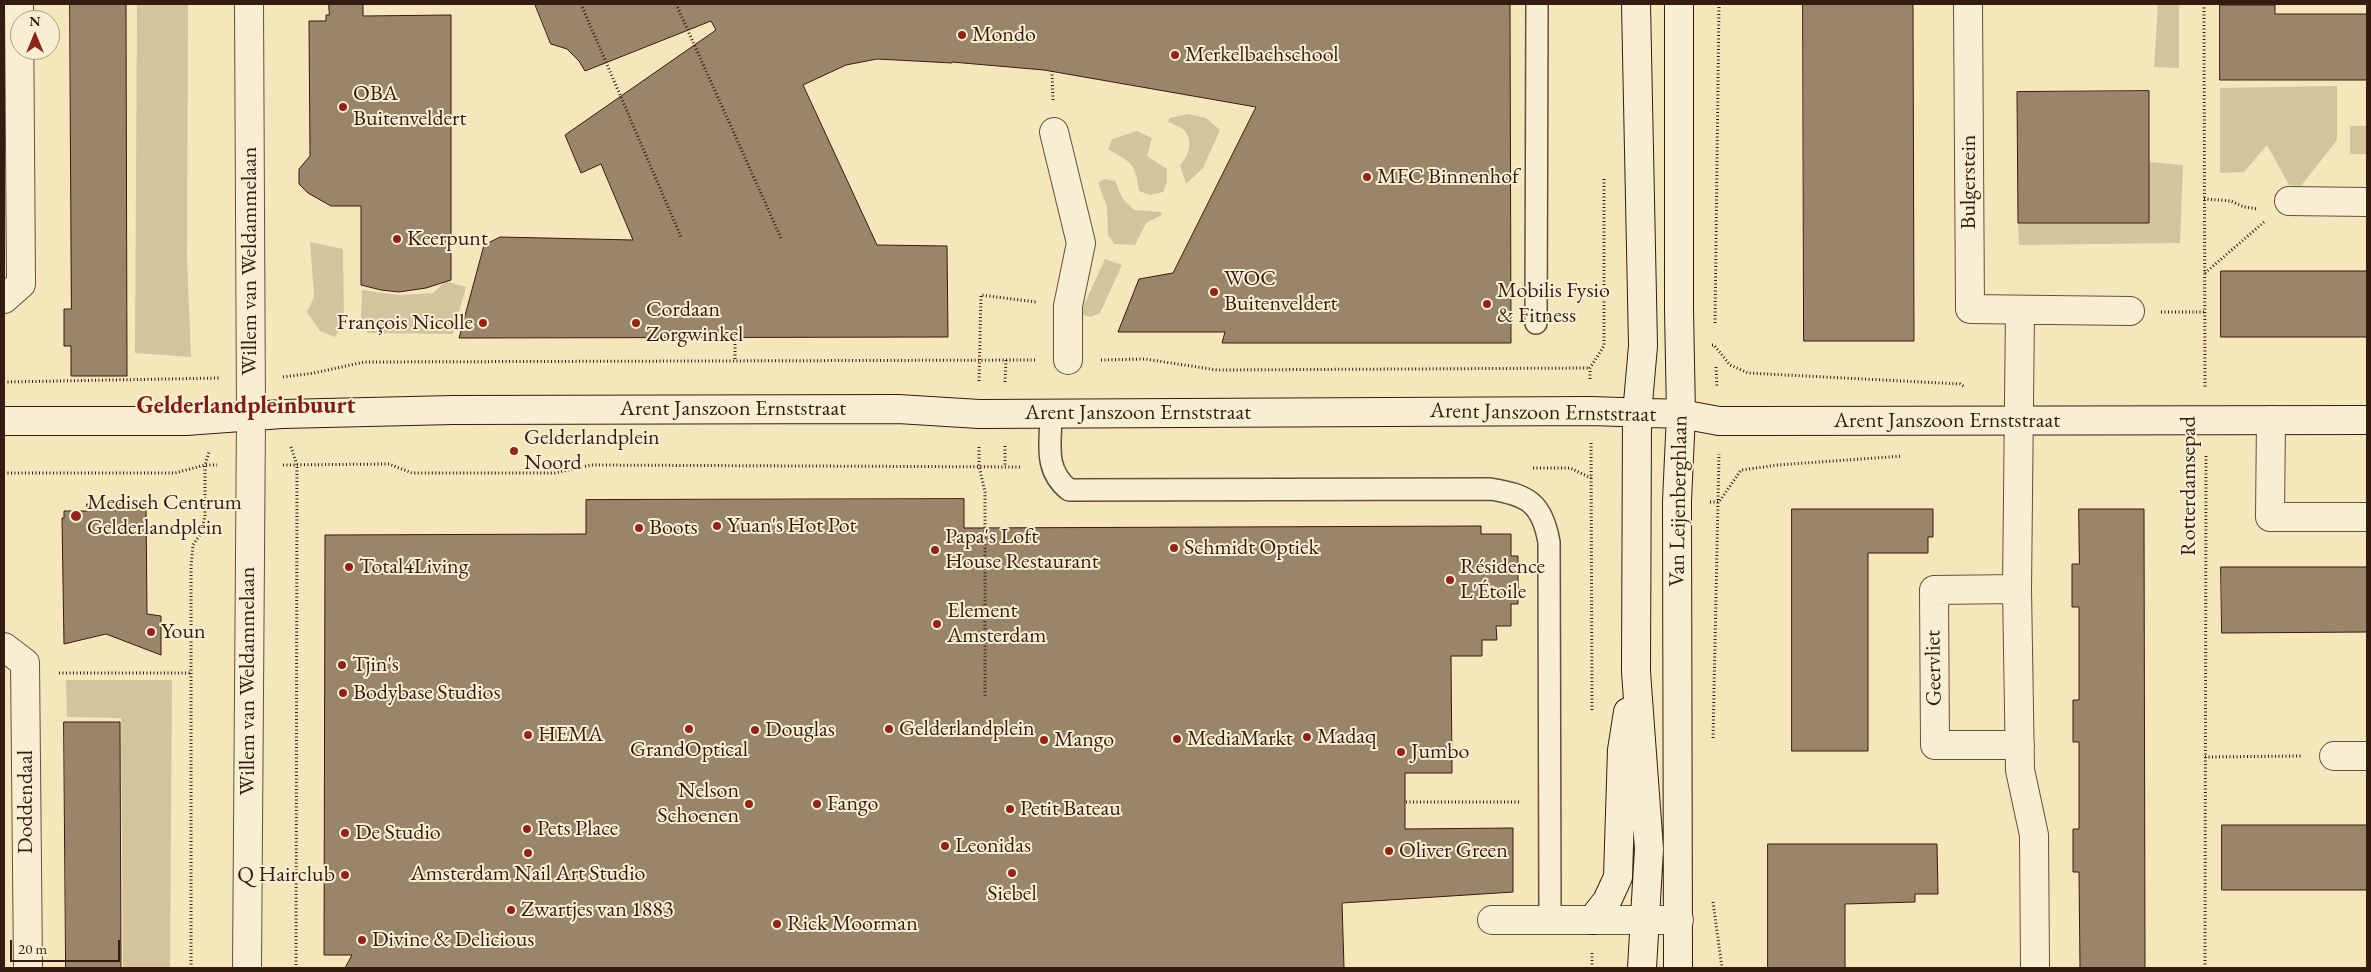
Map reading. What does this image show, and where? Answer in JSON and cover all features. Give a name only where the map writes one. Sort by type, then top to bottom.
[{"type":"street","points":[[4,299],[21,284],[19,4]]},
{"type":"street","name":"Willem van Weldammelaan","points":[[247,968],[249,465],[251,416],[249,4]]},
{"type":"street","name":"Van Leijenberghlaan","points":[[1636,4],[1643,346],[1637,414],[1636,672],[1649,849],[1642,968]]},
{"type":"street","name":"Van Leijenberghlaan","points":[[1678,968],[1677,501],[1681,414],[1680,4]]},
{"type":"street","name":"Bulgerstein","points":[[1968,4],[1970,309],[2130,311]]},
{"type":"street","points":[[1054,132],[1081,243],[1068,306],[1068,360]]},
{"type":"street","points":[[2289,201],[2367,202]]},
{"type":"street","points":[[2020,310],[2017,588],[2020,770],[2034,835],[2035,968]]},
{"type":"street","name":"Arent Janszoon Ernststraat","points":[[4,421],[186,421],[282,414],[453,410],[849,409],[979,414],[1591,411],[1681,414],[1719,421],[2367,420]]},
{"type":"street","points":[[2271,420],[2270,517],[2367,517]]},
{"type":"street","name":"Geervliet","points":[[2017,588],[1934,590],[1935,745],[2020,745]]},
{"type":"street","points":[[4,647],[26,663],[26,673]]},
{"type":"street","name":"Van Leijenberghlaan","points":[[1592,920],[1607,901],[1618,877],[1622,750],[1636,672]]},
{"type":"street","name":"Doddendaal","points":[[26,673],[28,968]]},
{"type":"street","points":[[2334,756],[2367,756]]},
{"type":"street","points":[[1492,920],[1678,920]]},
{"type":"lane","points":[[1536,323],[1537,4]]},
{"type":"lane","points":[[1051,413],[1051,468],[1058,481],[1069,490],[1490,489],[1508,492],[1523,498],[1536,507],[1546,522],[1549,542],[1550,920]]},
{"type":"path","points":[[581,4],[681,237]]},
{"type":"path","points":[[676,4],[781,238]]},
{"type":"path","points":[[1715,327],[1719,4]]},
{"type":"path","name":"Rotterdamsepad","points":[[2204,4],[2206,421],[2205,968]]},
{"type":"path","points":[[4,382],[276,378],[314,373],[364,362],[1144,359],[1217,370],[1590,368],[1604,346],[1604,171]]},
{"type":"path","points":[[2204,199],[2231,201],[2244,207],[2258,209],[2273,202],[2289,201]]},
{"type":"path","points":[[2204,274],[2289,201]]},
{"type":"path","points":[[985,696],[985,492],[979,466],[981,295],[1068,306]]},
{"type":"path","points":[[2130,311],[2205,312]]},
{"type":"path","points":[[1715,336],[1714,345],[1730,365],[1748,373],[1960,384],[1969,389]]},
{"type":"path","points":[[735,337],[735,361]]},
{"type":"path","points":[[1680,347],[1714,345]]},
{"type":"path","points":[[1604,346],[1643,346]]},
{"type":"path","points":[[282,414],[297,465],[296,968]]},
{"type":"path","points":[[191,968],[191,567],[193,545],[201,533],[205,516],[205,465],[221,418]]},
{"type":"path","points":[[1718,502],[1741,470],[1778,465],[1906,456]]},
{"type":"path","points":[[1713,740],[1718,462]]},
{"type":"path","points":[[4,473],[175,473],[205,465],[389,464],[412,473],[555,473],[591,465],[979,466],[1051,468]]},
{"type":"path","points":[[1530,468],[1570,468],[1591,478]]},
{"type":"path","points":[[1677,501],[1718,502]]},
{"type":"path","points":[[26,673],[191,673]]},
{"type":"path","points":[[2205,757],[2334,756]]},
{"type":"path","points":[[1406,802],[1549,801]]},
{"type":"path","points":[[1713,899],[1722,968]]},
{"type":"shaded area","points":[[137,4],[188,4],[187,259],[191,357],[135,353]]},
{"type":"shaded area","points":[[2158,4],[2179,4],[2179,68],[2154,67]]},
{"type":"shaded area","points":[[2337,86],[2337,140],[2301,186],[2289,185],[2267,145],[2244,172],[2220,173],[2220,88]]},
{"type":"shaded area","points":[[1188,114],[1206,118],[1220,130],[1203,168],[1186,184],[1180,165],[1188,153],[1188,138],[1183,129],[1168,122],[1170,118]]},
{"type":"shaded area","points":[[2350,126],[2367,126],[2367,154],[2350,154]]},
{"type":"shaded area","points":[[1137,131],[1152,138],[1147,156],[1167,169],[1167,182],[1163,192],[1150,195],[1139,191],[1134,169],[1127,161],[1108,149],[1112,139]]},
{"type":"shaded area","points":[[2149,162],[2183,165],[2180,243],[2019,245],[2018,223],[2149,223]]},
{"type":"shaded area","points":[[1104,179],[1115,181],[1123,199],[1134,210],[1161,212],[1162,215],[1146,223],[1135,245],[1114,244],[1108,235],[1107,207],[1098,183]]},
{"type":"shaded area","points":[[310,242],[343,249],[344,321],[335,337],[320,331],[307,312],[314,297]]},
{"type":"shaded area","points":[[1105,259],[1122,265],[1100,313],[1091,317],[1083,315],[1083,307]]},
{"type":"shaded area","points":[[446,281],[466,287],[453,334],[368,333],[361,320],[362,290],[398,295],[433,293]]},
{"type":"shaded area","points":[[66,680],[172,680],[170,968],[123,968],[121,718],[67,717]]},
{"type":"building","points":[[70,4],[126,4],[127,376],[71,376],[71,346],[64,346],[64,309],[71,309]]},
{"type":"building","points":[[329,4],[363,4],[363,16],[451,15],[451,280],[426,288],[399,292],[361,285],[361,206],[331,206],[308,193],[299,184],[299,169],[310,156],[309,21],[326,21],[326,15],[329,15]]},
{"type":"building","points":[[535,4],[1510,4],[1511,343],[1222,343],[1225,332],[1118,332],[1139,279],[1173,273],[1256,107],[1044,70],[952,62],[877,59],[846,65],[803,85],[877,245],[947,246],[948,337],[459,338],[484,245],[500,237],[633,240],[601,164],[581,173],[565,135],[716,30],[711,21],[585,71],[579,61],[567,49],[551,44]]},
{"type":"building","points":[[1803,4],[1913,4],[1914,341],[1804,341]]},
{"type":"building","points":[[2220,5],[2275,5],[2275,14],[2367,14],[2367,80],[2220,80]]},
{"type":"building","points":[[2149,91],[2149,223],[2018,223],[2017,92]]},
{"type":"building","points":[[2221,271],[2367,271],[2367,337],[2221,337]]},
{"type":"building","name":"Gelderlandplein","points":[[964,499],[964,528],[1481,526],[1481,534],[1511,534],[1511,556],[1518,556],[1518,604],[1511,604],[1511,626],[1496,626],[1497,640],[1482,640],[1482,656],[1451,656],[1452,773],[1405,773],[1405,829],[1513,828],[1513,892],[1342,903],[1344,968],[345,968],[352,955],[324,955],[325,535],[586,534],[586,500]]},
{"type":"building","points":[[87,504],[146,504],[147,614],[161,616],[161,655],[106,634],[64,644],[62,518],[64,518],[64,511],[87,511]]},
{"type":"building","points":[[1792,509],[1933,509],[1933,537],[1928,537],[1928,553],[1868,553],[1868,751],[1792,751]]},
{"type":"building","points":[[2079,509],[2144,509],[2145,968],[2080,968],[2079,872],[2073,872],[2073,829],[2079,829],[2079,742],[2073,742],[2073,700],[2079,700],[2079,607],[2072,607],[2072,564],[2079,564]]},
{"type":"building","points":[[2221,567],[2367,567],[2367,632],[2222,633]]},
{"type":"building","points":[[64,722],[120,722],[121,968],[66,968]]},
{"type":"building","points":[[2222,825],[2367,825],[2367,890],[2222,890]]},
{"type":"building","points":[[1768,844],[1937,844],[1938,894],[1915,894],[1915,902],[1845,904],[1845,968],[1768,968]]},
{"type":"place","name":"Mondo","points":[[962,35]]},
{"type":"place","name":"Merkelbachschool","points":[[1175,55]]},
{"type":"place","name":"OBA Buitenveldert","points":[[343,107]]},
{"type":"place","name":"MFC Binnenhof","points":[[1367,177]]},
{"type":"place","name":"Keerpunt","points":[[397,239]]},
{"type":"place","name":"WOC Buitenveldert","points":[[1214,292]]},
{"type":"place","name":"Mobilis Fysio & Fitness","points":[[1487,304]]},
{"type":"place","name":"François Nicolle","points":[[483,323]]},
{"type":"place","name":"Cordaan Zorgwinkel","points":[[636,323]]},
{"type":"place","name":"Gelderlandplein Noord","points":[[514,451]]},
{"type":"place","name":"Medisch Centrum Gelderlandplein","points":[[76,516]]},
{"type":"place","name":"Yuan's Hot Pot","points":[[717,526]]},
{"type":"place","name":"Boots","points":[[639,528]]},
{"type":"place","name":"Schmidt Optiek","points":[[1174,548]]},
{"type":"place","name":"Papa's Loft House Restaurant","points":[[935,550]]},
{"type":"place","name":"Total4Living","points":[[349,567]]},
{"type":"place","name":"Résidence L'Étoile","points":[[1450,580]]},
{"type":"place","name":"Element Amsterdam","points":[[937,624]]},
{"type":"place","name":"Youn","points":[[151,632]]},
{"type":"place","name":"Tjin's","points":[[342,665]]},
{"type":"place","name":"Bodybase Studios","points":[[343,693]]},
{"type":"place","name":"GrandOptical","points":[[689,729]]},
{"type":"place","name":"Gelderlandplein","points":[[889,729]]},
{"type":"place","name":"Douglas","points":[[755,730]]},
{"type":"place","name":"HEMA","points":[[528,735]]},
{"type":"place","name":"Madaq","points":[[1307,737]]},
{"type":"place","name":"MediaMarkt","points":[[1177,739]]},
{"type":"place","name":"Mango","points":[[1044,740]]},
{"type":"place","name":"Jumbo","points":[[1401,752]]},
{"type":"place","name":"Nelson Schoenen","points":[[749,804]]},
{"type":"place","name":"Fango","points":[[817,804]]},
{"type":"place","name":"Petit Bateau","points":[[1010,809]]},
{"type":"place","name":"Pets Place","points":[[527,829]]},
{"type":"place","name":"De Studio","points":[[345,833]]},
{"type":"place","name":"Leonidas","points":[[945,846]]},
{"type":"place","name":"Oliver Green","points":[[1389,851]]},
{"type":"place","name":"Amsterdam Nail Art Studio","points":[[528,853]]},
{"type":"place","name":"Siebel","points":[[1012,873]]},
{"type":"place","name":"Q Hairclub","points":[[345,875]]},
{"type":"place","name":"Zwartjes van 1883","points":[[511,910]]},
{"type":"place","name":"Rick Moorman","points":[[777,924]]},
{"type":"place","name":"Divine & Delicious","points":[[362,940]]},
{"type":"district","name":"Gelderlandpleinbuurt","points":[[246,406]]}]
